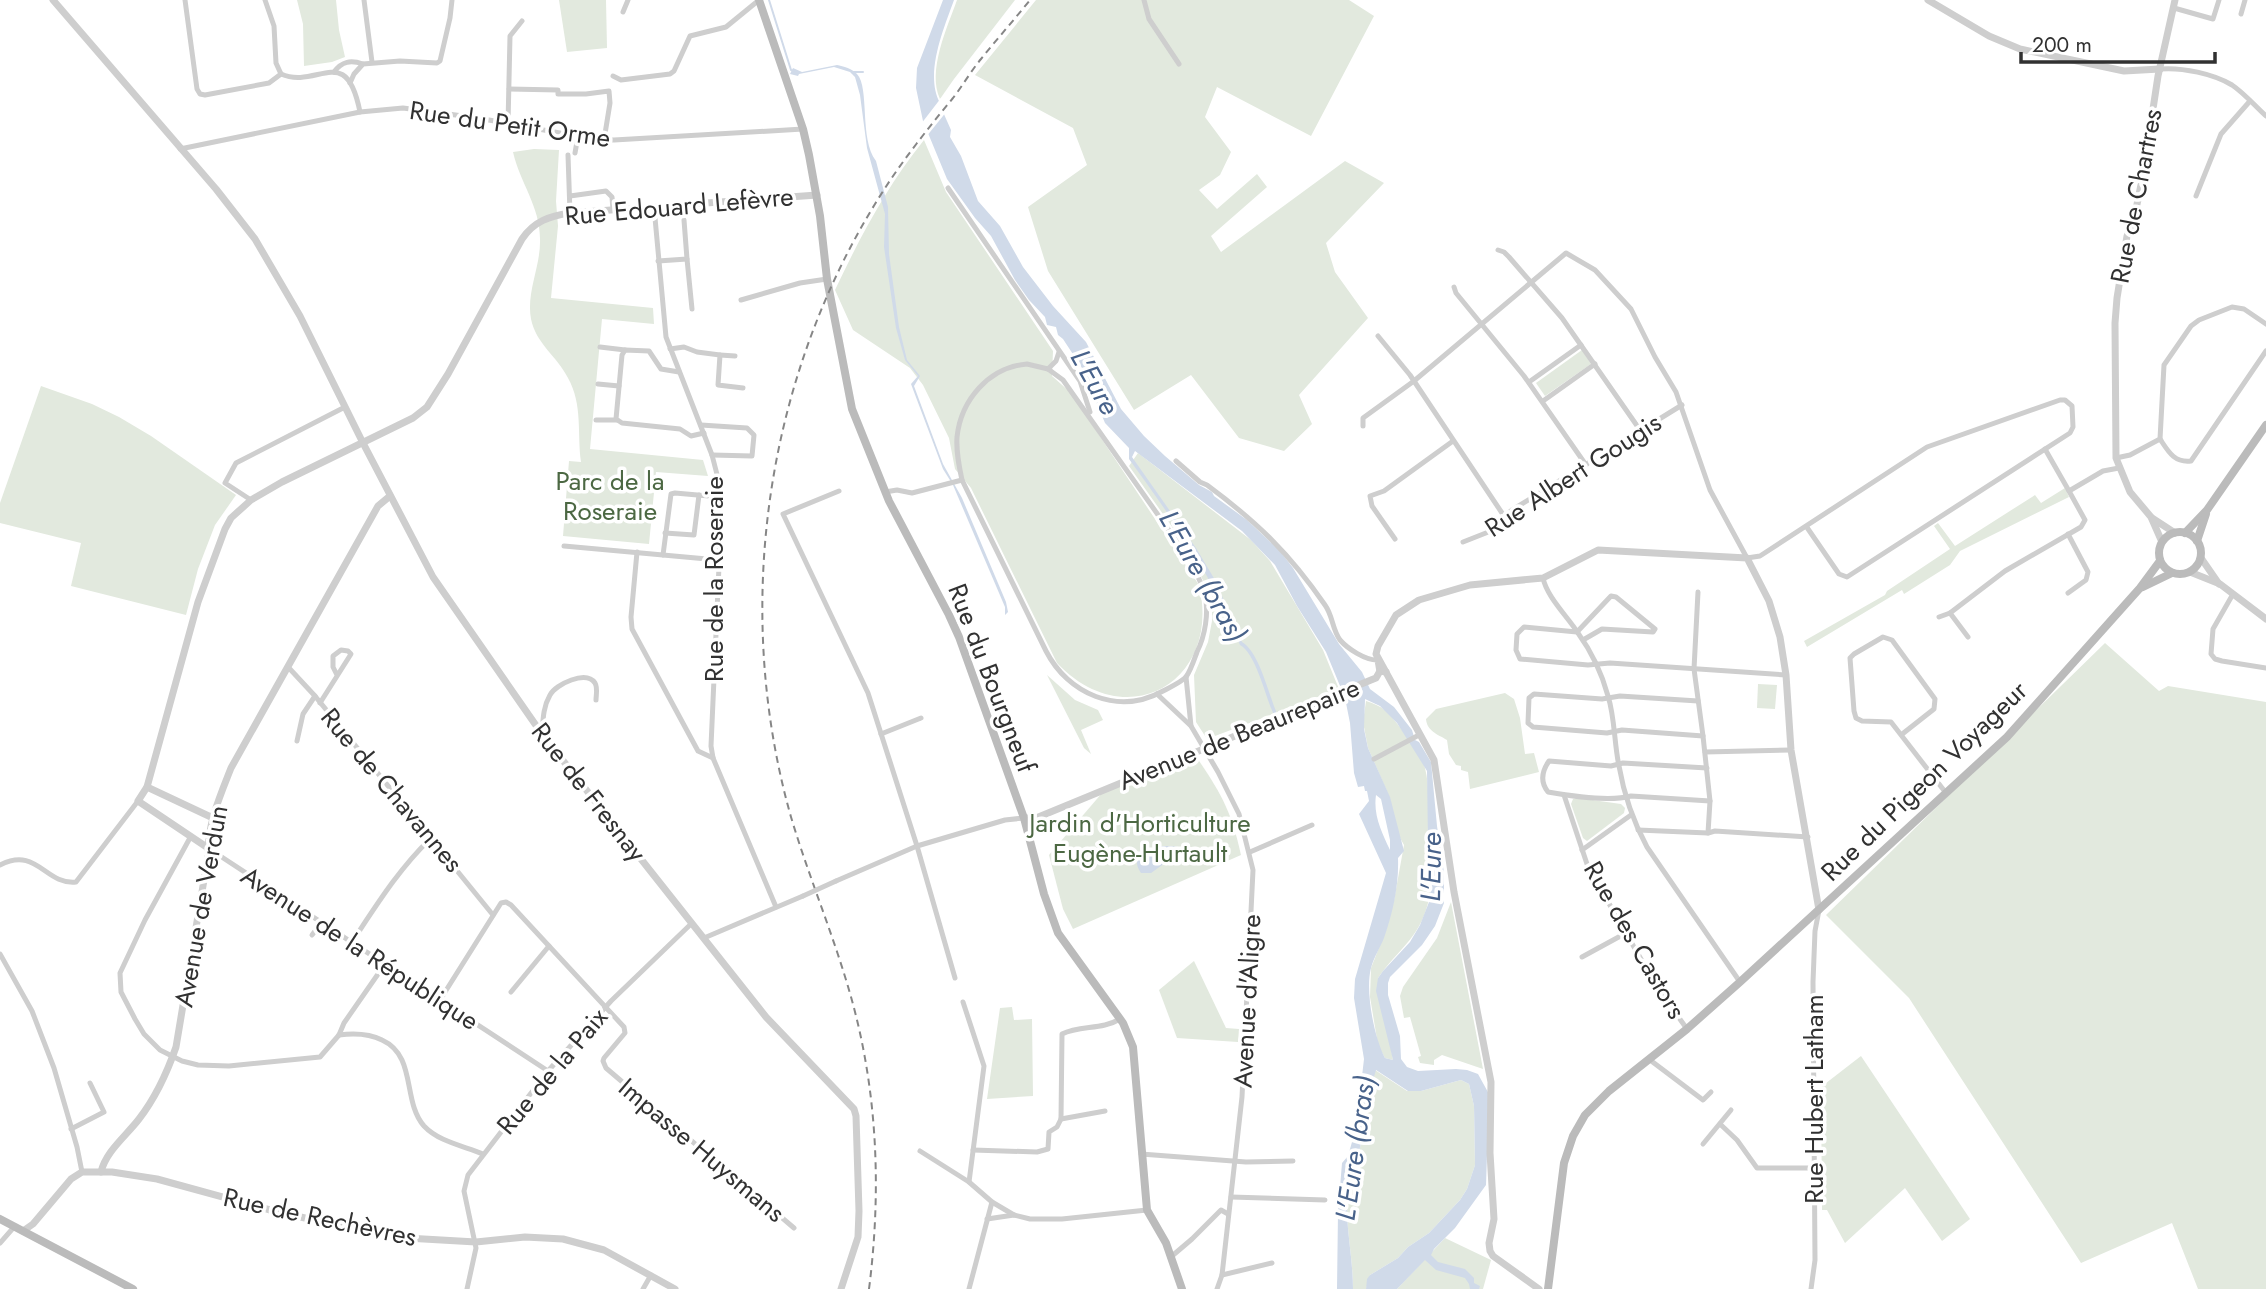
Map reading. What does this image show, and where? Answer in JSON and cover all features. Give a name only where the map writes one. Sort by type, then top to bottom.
[{"type":"main road","name":"Rue du Bourgneuf","points":[[760,0],[803,129],[817,195],[827,279],[852,409],[885,492],[959,637],[1024,818],[1044,894],[1058,933],[1120,1019],[1133,1047],[1147,1210]]},
{"type":"main road","points":[[2185,533],[2207,510],[2266,425]]},
{"type":"main road","points":[[2197,541],[2207,510]]},
{"type":"main road","points":[[2185,533],[2197,541],[2201,558],[2190,572],[2172,573],[2160,561],[2159,551],[2168,536],[2185,533]]},
{"type":"main road","name":"Rue du Pigeon Voyageur","points":[[1548,1289],[1564,1163],[1573,1136],[1586,1115],[1609,1091],[1650,1060],[1740,982],[2007,737],[2140,588],[2160,561]]},
{"type":"main road","name":"Rue du Pigeon Voyageur","points":[[2140,588],[2172,573]]},
{"type":"main road","points":[[1147,1210],[1172,1256],[1182,1289]]},
{"type":"main road","points":[[0,1219],[133,1289]]},
{"type":"street","name":"Rue de Fresnay","points":[[53,0],[216,189],[255,239],[300,316],[433,577],[542,734],[766,1017],[856,1113],[858,1237],[841,1289]]},
{"type":"street","points":[[185,0],[197,89],[200,94],[269,83],[281,74]]},
{"type":"street","points":[[265,0],[274,26],[276,63],[281,74],[294,78],[334,72],[343,75],[357,97],[360,112]]},
{"type":"street","points":[[364,0],[372,62]]},
{"type":"street","points":[[334,72],[339,65],[347,62],[437,63],[440,61],[452,0]]},
{"type":"street","points":[[623,12],[628,0]]},
{"type":"street","points":[[613,76],[621,80],[670,74],[674,71],[690,36],[726,27],[760,0]]},
{"type":"street","points":[[1144,0],[1149,19],[1178,64]]},
{"type":"street","points":[[1928,0],[1989,36],[2020,50],[2124,71],[2170,68],[2223,81],[2234,87],[2266,116]]},
{"type":"street","points":[[2174,4],[2213,19],[2219,0]]},
{"type":"street","points":[[2241,14],[2245,0]]},
{"type":"street","name":"Rue de Chartres","points":[[2151,517],[2130,492],[2116,458],[2115,323],[2125,248],[2143,175],[2160,69],[2174,4]]},
{"type":"street","points":[[508,124],[510,36],[522,21]]},
{"type":"street","points":[[350,83],[363,64]]},
{"type":"street","points":[[509,89],[558,90],[558,94],[609,91],[610,103],[604,139]]},
{"type":"street","points":[[2196,197],[2221,134],[2250,101]]},
{"type":"street","name":"Rue du Petit Orme","points":[[180,149],[360,112],[403,108],[604,139],[803,129]]},
{"type":"street","points":[[570,213],[571,154],[578,136]]},
{"type":"street","points":[[948,188],[1080,381],[1092,419]]},
{"type":"street","points":[[570,196],[606,191],[612,197],[613,210]]},
{"type":"street","name":"Rue Edouard Lefèvre","points":[[138,801],[147,787],[198,602],[231,518],[251,500],[282,482],[413,418],[427,407],[527,232],[546,219],[570,213],[817,195]]},
{"type":"street","name":"Rue de la Roseraie","points":[[653,207],[663,321],[678,372],[718,474],[720,497],[711,743],[713,758],[776,906]]},
{"type":"street","points":[[684,220],[692,309]]},
{"type":"street","points":[[1498,250],[1504,252],[1532,282],[1595,364],[1640,430]]},
{"type":"street","points":[[1363,426],[1363,418],[1414,381],[1566,253],[1595,270],[1631,309],[1676,391],[1710,490],[1775,617],[1786,675],[1791,750],[1819,910]]},
{"type":"street","points":[[658,261],[687,259]]},
{"type":"street","points":[[741,300],[827,279]]},
{"type":"street","points":[[1454,288],[1543,401],[1586,465]]},
{"type":"street","points":[[2266,324],[2244,309],[2232,307],[2191,326],[2164,365],[2160,439],[2171,456],[2182,462],[2191,461],[2266,351]]},
{"type":"street","points":[[1378,336],[1414,381],[1504,516]]},
{"type":"street","points":[[1529,383],[1581,345]]},
{"type":"street","points":[[600,347],[649,351],[661,369],[678,372]]},
{"type":"street","points":[[670,349],[684,347],[697,352],[734,356]]},
{"type":"street","points":[[617,420],[622,355],[625,350]]},
{"type":"street","points":[[1048,369],[1056,361],[1059,352]]},
{"type":"street","points":[[720,355],[718,385],[743,388]]},
{"type":"street","points":[[1027,364],[1048,369],[1063,380],[1092,419],[1187,556],[1206,596],[1205,630],[1186,677],[1157,694],[1127,701],[1102,699],[1073,685],[1059,673],[962,480],[957,453],[960,423],[972,397],[987,380],[1006,368],[1027,364]]},
{"type":"street","points":[[1543,401],[1595,364]]},
{"type":"street","points":[[598,384],[619,386]]},
{"type":"street","points":[[1539,1289],[1503,1264],[1490,1251],[1494,1219],[1490,1082],[1454,892],[1434,760],[1395,690],[1380,675],[1376,654],[1378,646],[1396,615],[1419,600],[1470,585],[1543,578],[1598,550],[1747,558],[1760,556],[1927,447],[2065,400],[2072,406],[2073,430],[1847,577],[1839,575],[1806,526]]},
{"type":"street","name":"Rue Albert Gougis","points":[[1463,542],[1496,529],[1504,516],[1682,405]]},
{"type":"street","points":[[251,500],[225,483],[236,463],[345,407]]},
{"type":"street","points":[[596,420],[617,420],[622,423],[681,429],[691,436],[704,433]]},
{"type":"street","points":[[701,425],[747,428],[754,435],[752,456],[712,455]]},
{"type":"street","points":[[2116,458],[2130,455],[2160,439]]},
{"type":"street","points":[[1395,539],[1372,506],[1370,496],[1384,491],[1453,441]]},
{"type":"street","points":[[1939,617],[1950,613],[2005,571],[2081,527],[2085,520],[2045,449]]},
{"type":"street","points":[[1176,461],[1261,527],[1290,557],[1330,611],[1336,634],[1342,642],[1370,659],[1377,660]]},
{"type":"street","points":[[2070,491],[2103,471],[2119,468]]},
{"type":"street","points":[[885,492],[897,489],[912,493],[962,480]]},
{"type":"street","points":[[839,491],[783,514],[868,692],[955,978]]},
{"type":"street","points":[[663,555],[671,494],[720,497]]},
{"type":"street","points":[[665,533],[694,535],[699,495]]},
{"type":"street","name":"Avenue de Verdun","points":[[101,1172],[109,1153],[148,1106],[164,1079],[176,1047],[213,818],[232,768],[378,506],[390,496]]},
{"type":"street","points":[[2151,517],[2175,533]]},
{"type":"street","points":[[2151,517],[2162,542]]},
{"type":"street","points":[[2068,534],[2088,572],[2086,580],[2068,593]]},
{"type":"street","points":[[564,545],[718,560]]},
{"type":"street","points":[[637,552],[632,629],[698,751],[713,758]]},
{"type":"street","points":[[2201,558],[2220,584]]},
{"type":"street","points":[[2190,572],[2220,584],[2266,619]]},
{"type":"street","points":[[1543,578],[1583,640],[1609,697],[1618,765],[1631,815],[1638,830],[1740,982]]},
{"type":"street","points":[[1698,592],[1694,669],[1710,801],[1708,833]]},
{"type":"street","points":[[2233,594],[2213,629],[2211,654],[2222,661],[2266,668]]},
{"type":"street","points":[[1577,632],[1611,596],[1616,597],[1655,629],[1653,632],[1602,629],[1583,640]]},
{"type":"street","points":[[1950,613],[1968,636]]},
{"type":"street","points":[[1577,632],[1524,627],[1517,634],[1516,650],[1520,659],[1786,675]]},
{"type":"street","points":[[1902,735],[1934,709],[1936,699],[1892,640],[1883,637],[1850,658],[1856,718],[1863,721],[1891,722],[1946,793]]},
{"type":"street","points":[[320,703],[351,654],[348,651],[341,650],[334,656],[333,667],[337,675]]},
{"type":"street","name":"Rue de Chavannes","points":[[289,668],[315,696],[493,915]]},
{"type":"street","name":"Avenue de Beaurepaire","points":[[1024,818],[1036,818],[1380,675]]},
{"type":"street","name":"Avenue d'Aligre","points":[[1186,677],[1191,726]]},
{"type":"street","points":[[542,734],[544,710],[552,691],[579,678],[594,681],[597,686],[596,700]]},
{"type":"street","name":"Avenue d'Aligre","points":[[1157,694],[1191,726],[1239,814],[1250,852],[1253,888],[1242,1097],[1222,1275],[1217,1289]]},
{"type":"street","points":[[1698,701],[1534,694],[1529,698],[1528,723],[1533,727],[1607,733],[1622,730],[1703,736]]},
{"type":"street","points":[[297,741],[303,715],[315,696]]},
{"type":"street","points":[[529,713],[544,710]]},
{"type":"street","points":[[881,734],[921,718]]},
{"type":"street","points":[[1374,759],[1419,735]]},
{"type":"street","points":[[1705,752],[1791,750]]},
{"type":"street","points":[[1707,768],[1623,763],[1611,766],[1549,761],[1543,769],[1544,786],[1548,792],[1621,799],[1631,796],[1710,801]]},
{"type":"street","points":[[147,787],[213,818]]},
{"type":"street","name":"Rue des Castors","points":[[1564,795],[1588,867],[1657,987],[1687,1029]]},
{"type":"street","points":[[0,865],[11,859],[27,859],[64,881],[76,882],[138,801]]},
{"type":"street","name":"Avenue de la République","points":[[138,801],[548,1071]]},
{"type":"street","name":"Rue des Castors","points":[[1583,850],[1631,815]]},
{"type":"street","points":[[704,938],[917,846],[1005,820],[1024,818]]},
{"type":"street","points":[[1250,852],[1312,825]]},
{"type":"street","points":[[1638,830],[1714,831],[1808,837]]},
{"type":"street","points":[[191,836],[145,920],[120,973],[121,992],[135,1019],[154,1045],[173,1056],[212,1067],[320,1057],[339,1035],[344,1023],[385,964]]},
{"type":"street","points":[[352,942],[393,880],[430,839]]},
{"type":"street","points":[[440,1000],[501,903],[506,902],[606,1007]]},
{"type":"street","name":"Rue Hubert Latham","points":[[1811,1289],[1815,1260],[1813,982],[1815,931],[1819,910]]},
{"type":"street","points":[[312,935],[322,922]]},
{"type":"street","name":"Rue de la Paix","points":[[476,1242],[472,1235],[464,1185],[468,1175],[548,1071],[606,1007],[692,923]]},
{"type":"street","points":[[1581,957],[1626,933]]},
{"type":"street","points":[[511,992],[549,946]]},
{"type":"street","points":[[1,956],[32,1011],[54,1068],[82,1172],[71,1179],[33,1224],[23,1231]]},
{"type":"street","points":[[963,1002],[984,1066],[970,1182]]},
{"type":"street","name":"Impasse Huysmans","points":[[606,1007],[625,1030],[604,1058],[606,1068],[794,1228]]},
{"type":"street","points":[[973,1150],[1042,1152],[1049,1146],[1049,1132],[1057,1127],[1061,1119],[1061,1036],[1075,1030],[1106,1026],[1120,1019]]},
{"type":"street","points":[[339,1035],[371,1035],[392,1045],[403,1061],[422,1124],[443,1140],[483,1154]]},
{"type":"street","points":[[1650,1060],[1703,1100],[1711,1091]]},
{"type":"street","points":[[71,1129],[104,1112],[90,1083]]},
{"type":"street","points":[[1703,1144],[1731,1110]]},
{"type":"street","points":[[1061,1119],[1105,1111]]},
{"type":"street","points":[[1720,1124],[1737,1140],[1757,1168],[1814,1168]]},
{"type":"street","points":[[920,1151],[970,1182],[992,1202],[1014,1215]]},
{"type":"street","points":[[1141,1154],[1235,1161],[1293,1161]]},
{"type":"street","name":"Rue de Rechèvres","points":[[82,1172],[157,1179],[274,1211],[389,1237],[476,1242],[525,1237],[563,1239],[604,1250],[675,1289]]},
{"type":"street","points":[[1231,1197],[1325,1200]]},
{"type":"street","points":[[969,1289],[992,1202]]},
{"type":"street","points":[[987,1219],[1014,1215],[1041,1220],[1147,1210]]},
{"type":"street","points":[[1172,1256],[1221,1210],[1228,1214]]},
{"type":"street","points":[[0,1243],[14,1227]]},
{"type":"street","points":[[467,1289],[476,1242]]},
{"type":"street","points":[[1222,1275],[1272,1263]]},
{"type":"street","points":[[643,1289],[651,1275]]},
{"type":"green space","points":[[297,0],[336,0],[345,57],[304,66],[303,24]]},
{"type":"green space","points":[[559,0],[606,0],[607,48],[567,52]]},
{"type":"green space","points":[[957,0],[1015,0],[940,99],[937,63]]},
{"type":"green space","points":[[1036,0],[1349,0],[1374,16],[1311,136],[1217,87],[1205,117],[1231,152],[1220,175],[1199,190],[1217,209],[1257,174],[1267,187],[1211,236],[1221,252],[1345,161],[1384,183],[1326,243],[1335,272],[1368,318],[1299,395],[1312,424],[1284,451],[1239,438],[1191,375],[1134,410],[1048,271],[1028,207],[1087,165],[1073,128],[975,75]]},
{"type":"green space","points":[[924,140],[946,192],[1053,351],[1052,376],[1071,393],[1199,585],[1202,619],[1196,648],[1183,671],[1163,688],[1139,696],[1112,696],[1084,685],[1057,663],[971,488],[955,469],[949,438],[923,385],[910,368],[853,330],[835,290],[875,212]]},
{"type":"green space","name":"Parc de la Roseraie","points":[[559,150],[556,201],[558,226],[551,298],[653,308],[654,324],[602,319],[590,449],[703,460],[708,476],[656,472],[649,544],[563,536],[569,461],[581,462],[579,419],[573,388],[537,336],[531,319],[530,299],[540,249],[539,227],[513,152]]},
{"type":"green space","points":[[1582,350],[1591,364],[1545,396],[1536,383]]},
{"type":"green space","points":[[41,386],[92,404],[119,417],[236,495],[215,525],[198,569],[186,615],[71,586],[81,543],[0,523],[0,503]]},
{"type":"green space","points":[[1138,453],[1251,540],[1270,561],[1323,650],[1339,689],[1207,739],[1196,722],[1194,675],[1208,642],[1212,621],[1212,596],[1175,531],[1129,466]]},
{"type":"green space","points":[[2065,488],[2069,497],[1960,551],[1950,565],[1904,594],[1902,590],[1807,647],[1804,641],[1885,595],[1887,591],[1950,549],[1934,526],[1938,523],[1955,546],[2035,495],[2041,503]]},
{"type":"green space","points":[[2105,643],[2159,691],[2168,686],[2266,702],[2266,1289],[2198,1289],[2172,1223],[2081,1263],[1909,998],[1826,915]]},
{"type":"green space","points":[[1047,675],[1075,700],[1098,710],[1103,720],[1081,730],[1091,754],[1084,748]]},
{"type":"green space","points":[[1758,684],[1777,685],[1775,709],[1757,708]]},
{"type":"green space","points":[[1505,693],[1514,699],[1520,718],[1525,754],[1534,753],[1539,772],[1470,789],[1468,772],[1456,765],[1449,754],[1447,740],[1430,729],[1426,719],[1436,709]]},
{"type":"green space","points":[[1366,701],[1386,711],[1408,738],[1423,762],[1428,786],[1431,880],[1428,903],[1413,935],[1378,978],[1393,1060],[1385,1058],[1378,1045],[1370,997],[1371,968],[1386,930],[1404,845],[1399,836],[1389,796],[1368,748],[1363,722]]},
{"type":"green space","name":"Jardin d'Horticulture Eugène-Hurtault","points":[[1195,755],[1224,802],[1241,855],[1073,929],[1063,909],[1049,855],[1102,793]]},
{"type":"green space","points":[[1573,799],[1621,804],[1625,808],[1624,813],[1587,841],[1583,838],[1571,804]]},
{"type":"green space","points":[[1451,902],[1483,1069],[1442,1055],[1434,1060],[1434,1065],[1420,1063],[1418,1057],[1421,1056],[1410,1017],[1404,1018],[1400,996],[1403,987],[1437,938]]},
{"type":"green space","points":[[1194,961],[1226,1028],[1239,1029],[1238,1042],[1177,1038],[1159,990]]},
{"type":"green space","points":[[1012,1007],[1014,1020],[1032,1019],[1033,1096],[987,1099],[1000,1008]]},
{"type":"green space","points":[[1861,1056],[1970,1219],[1942,1241],[1905,1188],[1845,1243],[1827,1210],[1822,1210],[1821,1087]]},
{"type":"green space","points":[[1375,1070],[1407,1091],[1421,1091],[1461,1080],[1469,1084],[1474,1106],[1475,1165],[1467,1189],[1460,1200],[1429,1233],[1408,1247],[1398,1258],[1370,1275],[1366,1289],[1353,1289],[1347,1203]]},
{"type":"green space","points":[[1445,1238],[1491,1260],[1483,1289],[1397,1289]]},
{"type":"water","points":[[943,0],[954,0],[937,51],[934,79],[940,103],[936,108],[943,112],[951,130],[950,137],[961,156],[978,201],[1000,226],[1023,267],[1053,306],[1086,342],[1121,409],[1165,456],[1247,520],[1280,551],[1339,644],[1362,672],[1370,689],[1394,707],[1431,762],[1444,873],[1444,903],[1435,926],[1422,945],[1390,977],[1388,995],[1400,1036],[1401,1059],[1407,1067],[1418,1071],[1467,1070],[1478,1074],[1489,1094],[1486,1185],[1455,1228],[1431,1255],[1438,1262],[1465,1269],[1474,1278],[1474,1283],[1480,1286],[1479,1289],[1470,1289],[1465,1278],[1436,1270],[1425,1260],[1397,1289],[1366,1289],[1370,1275],[1398,1258],[1408,1247],[1429,1233],[1460,1200],[1467,1189],[1475,1165],[1474,1106],[1469,1084],[1461,1080],[1421,1091],[1408,1091],[1376,1070],[1347,1203],[1353,1289],[1337,1289],[1342,1163],[1348,1156],[1356,1128],[1364,1059],[1354,998],[1355,979],[1386,873],[1359,814],[1369,801],[1364,786],[1358,787],[1354,773],[1345,698],[1326,652],[1275,565],[1242,531],[1135,451],[1132,457],[1196,548],[1215,580],[1242,642],[1258,663],[1276,711],[1274,715],[1256,666],[1240,645],[1204,571],[1129,459],[1129,448],[1105,423],[1082,368],[1058,335],[1056,327],[1047,325],[1045,317],[1029,300],[991,236],[947,179],[923,121],[916,88],[917,68]],"holes":[[[1365,699],[1380,706],[1397,723],[1427,771],[1428,843],[1432,880],[1429,902],[1410,942],[1378,978],[1376,991],[1393,1060],[1385,1058],[1377,1038],[1369,978],[1390,918],[1398,858],[1404,851],[1390,797],[1368,748],[1364,729]],[[1376,795],[1381,799],[1390,850],[1377,817]]]},
{"type":"water","points":[[837,65],[853,71],[861,81],[868,140],[888,207],[889,254],[899,327],[907,360],[920,376],[914,386],[943,464],[962,498],[1006,602],[1008,612],[1005,615],[1005,607],[953,485],[943,469],[911,384],[918,376],[905,360],[896,328],[884,247],[885,214],[867,148],[855,77],[850,72],[834,67],[798,76],[790,74],[793,68],[802,72]]},
{"type":"water","points":[[1158,846],[1178,847],[1188,852],[1151,873],[1141,873],[1138,858]]},
{"type":"pier","points":[[941,98],[943,103],[940,110],[947,111],[926,137],[921,124]]},
{"type":"waterway","points":[[769,0],[791,70],[794,71]]},
{"type":"waterway","points":[[853,72],[863,72]]},
{"type":"railway","points":[[869,1289],[876,1183],[872,1113],[862,1043],[840,960],[791,817],[773,739],[764,660],[763,581],[770,502],[784,423],[807,347],[837,274],[875,204],[902,163],[977,64],[1030,0]]},
{"type":"water label","name":"L'Eure","points":[[1095,382]]},
{"type":"water label","name":"L'Eure (bras)","points":[[1203,576]]},
{"type":"water label","name":"L'Eure","points":[[1431,867]]},
{"type":"water label","name":"L'Eure (bras)","points":[[1355,1148]]}]
